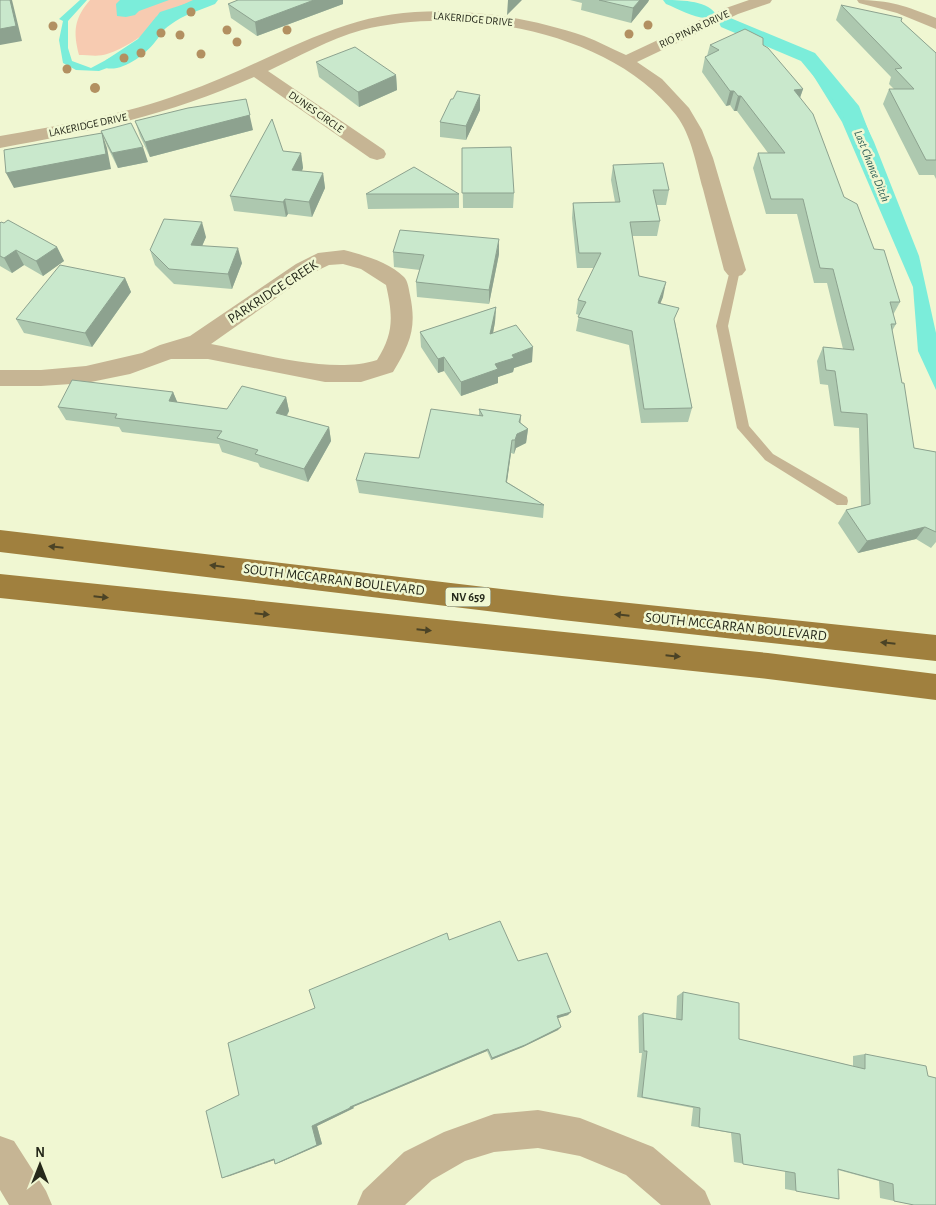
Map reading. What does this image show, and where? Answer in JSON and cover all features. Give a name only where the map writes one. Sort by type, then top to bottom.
[{"type":"main road","name":"SOUTH MCCARRAN BOULEVARD","points":[[0,541],[571,609],[936,648]]},
{"type":"main road","points":[[0,586],[768,666],[936,687]]},
{"type":"street","name":"RIO PINAR DRIVE","points":[[626,61],[732,11],[764,0]]},
{"type":"street","points":[[865,0],[932,18]]},
{"type":"street","name":"LAKERIDGE DRIVE","points":[[0,142],[106,123],[143,113],[179,101],[360,25],[404,17],[429,15],[488,18],[547,30],[601,49],[626,61],[648,76],[668,94],[683,112],[694,130],[703,153],[735,270]]},
{"type":"street","name":"DUNES CIRCLE","points":[[255,70],[377,154]]},
{"type":"street","name":"PARKRIDGE CREEK","points":[[0,378],[27,379],[86,374],[156,358],[168,351],[198,342],[303,269],[325,258],[344,257],[368,264],[396,282],[404,320],[398,348],[385,366],[360,374],[325,374],[208,351],[168,351]]},
{"type":"street","points":[[377,1205],[418,1166],[457,1144],[494,1133],[538,1129],[580,1137],[639,1161],[691,1205]]},
{"type":"street","points":[[0,1155],[32,1205]]},
{"type":"lane","points":[[735,270],[722,326],[743,428],[769,457],[842,501]]},
{"type":"shaded area","points":[[90,0],[202,0],[177,12],[120,49],[101,55],[79,55],[76,26],[81,13]]},
{"type":"water","points":[[80,0],[87,0],[68,21],[68,48],[72,61],[91,68],[136,44],[160,12],[197,0],[217,0],[193,6],[168,16],[141,47],[99,71],[76,70],[63,63],[59,40],[63,21],[59,19]]},
{"type":"water","points":[[120,0],[169,0],[126,17],[117,16],[116,4]]},
{"type":"water","points":[[733,23],[810,56],[841,98],[857,106],[874,142],[919,256],[936,333],[936,390],[918,351],[913,287],[842,122],[803,59],[727,26]]},
{"type":"building","points":[[0,0],[10,0],[16,26],[0,29]]},
{"type":"building","points":[[238,0],[314,0],[255,22],[228,4]]},
{"type":"building","points":[[599,0],[640,0],[633,8]]},
{"type":"building","points":[[841,5],[902,18],[901,21],[936,53],[936,160],[926,160],[889,89],[914,89],[895,69],[902,68]]},
{"type":"building","points":[[745,29],[763,38],[763,45],[768,48],[803,89],[794,90],[813,114],[844,197],[857,204],[874,249],[884,250],[900,302],[890,302],[896,324],[891,324],[902,383],[904,383],[914,448],[936,452],[936,532],[925,527],[867,541],[846,510],[870,504],[867,414],[841,412],[835,371],[826,370],[823,347],[854,350],[833,269],[820,268],[803,199],[771,199],[758,153],[785,153],[741,96],[738,96],[734,91],[730,91],[705,57],[719,50],[710,45]]},
{"type":"building","points":[[355,47],[396,75],[358,92],[316,62]]},
{"type":"building","points":[[457,91],[480,95],[466,126],[440,122]]},
{"type":"building","points":[[246,99],[250,115],[145,142],[135,121],[188,108]]},
{"type":"building","points":[[272,119],[283,151],[301,153],[292,170],[323,173],[309,202],[285,199],[283,202],[230,196]]},
{"type":"building","points":[[131,123],[143,147],[112,153],[101,131]]},
{"type":"building","points":[[102,133],[106,154],[6,173],[4,150]]},
{"type":"building","points":[[511,147],[514,193],[462,193],[462,148]]},
{"type":"building","points":[[663,163],[669,190],[653,190],[660,221],[630,222],[639,276],[666,282],[658,303],[679,308],[674,319],[692,408],[644,409],[632,331],[578,317],[586,302],[578,300],[601,253],[579,253],[573,203],[620,202],[613,165]]},
{"type":"building","points":[[414,167],[459,194],[366,194]]},
{"type":"building","points":[[164,219],[202,222],[191,245],[238,248],[228,274],[169,269],[150,250]]},
{"type":"building","points":[[8,220],[57,247],[36,261],[16,250],[4,258],[0,256],[0,223]]},
{"type":"building","points":[[400,230],[499,239],[489,290],[416,282],[424,255],[393,252]]},
{"type":"building","points":[[60,265],[125,278],[85,333],[16,319]]},
{"type":"building","points":[[496,307],[490,334],[516,325],[533,347],[512,355],[514,358],[495,364],[498,369],[461,382],[444,357],[438,359],[420,332]]},
{"type":"building","points":[[72,380],[173,392],[169,401],[227,409],[242,386],[286,397],[276,413],[329,427],[304,469],[255,454],[258,450],[217,438],[222,431],[115,418],[117,414],[58,407]]},
{"type":"building","points":[[431,409],[483,416],[479,409],[521,415],[519,422],[528,429],[517,434],[515,440],[512,440],[506,482],[544,505],[356,480],[365,453],[419,458]]},
{"type":"building","points":[[500,921],[518,961],[547,953],[571,1012],[557,1016],[561,1027],[525,1045],[492,1058],[488,1049],[350,1107],[312,1126],[317,1145],[275,1164],[274,1159],[222,1178],[206,1111],[239,1095],[228,1043],[315,1008],[309,990],[447,933],[449,940]]},
{"type":"building","points":[[683,992],[739,1003],[739,1039],[865,1069],[865,1054],[926,1066],[928,1076],[936,1078],[936,1205],[914,1205],[894,1201],[893,1184],[838,1169],[839,1199],[796,1191],[795,1173],[743,1164],[740,1134],[699,1127],[700,1108],[642,1097],[647,1051],[644,1051],[643,1013],[682,1020]]},
{"type":"waterway","name":"Last Chance Ditch","points":[[113,64],[144,43],[156,27],[168,17],[209,0]]},
{"type":"waterway","name":"Last Chance Ditch","points":[[672,0],[706,13]]},
{"type":"waterway","name":"Last Chance Ditch","points":[[728,23],[808,57],[849,106],[861,137]]}]
